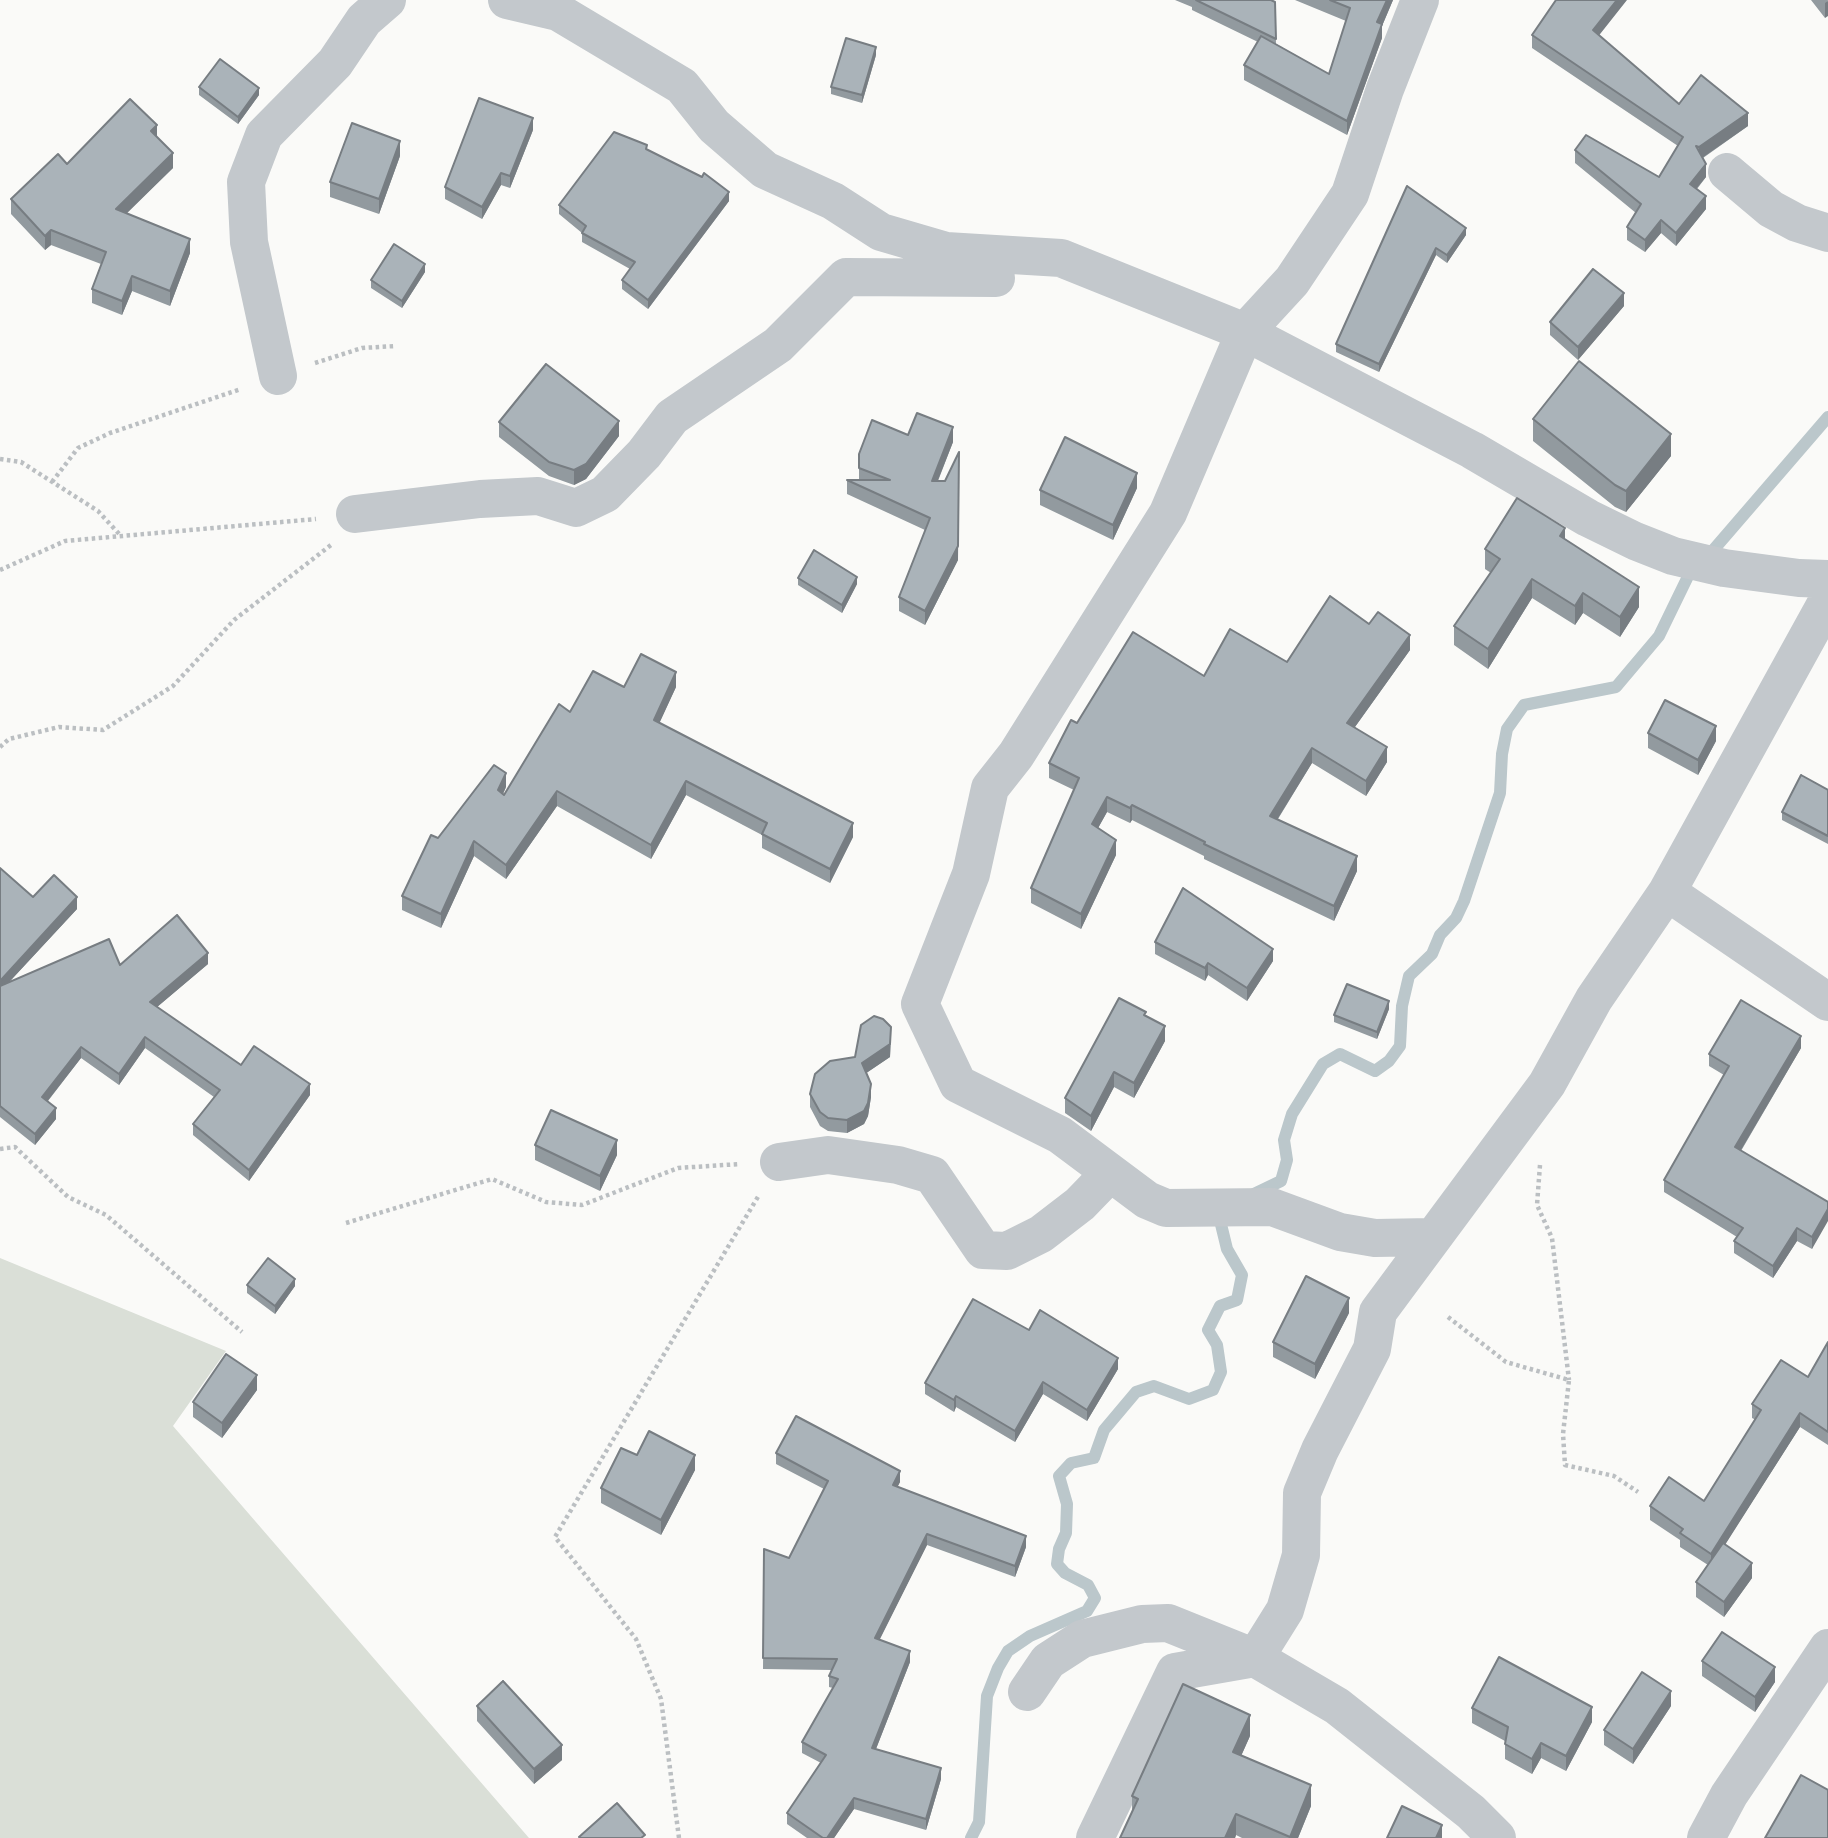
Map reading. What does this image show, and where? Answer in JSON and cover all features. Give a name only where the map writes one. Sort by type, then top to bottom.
[{"type":"street","points":[[278,376],[249,242],[246,182],[264,135],[335,63],[364,20],[387,0]]},
{"type":"street","points":[[507,0],[558,12],[682,86],[714,125],[765,170],[833,201],[881,232],[946,251],[1061,258],[1245,332],[1472,450],[1578,512],[1636,541],[1673,556],[1724,568],[1828,579]]},
{"type":"street","points":[[1420,0],[1385,89],[1350,194],[1292,281],[1245,332],[1168,513],[1016,755],[990,788],[971,874],[920,1004],[958,1084],[1060,1135],[1130,1190],[1166,1208],[1272,1207],[1340,1232],[1375,1238],[1432,1237]]},
{"type":"street","points":[[1727,172],[1771,209],[1797,223],[1828,233]]},
{"type":"street","points":[[366,513],[480,499],[538,496],[576,508],[605,494],[644,454],[672,417],[778,345],[846,277],[997,278],[1061,258]]},
{"type":"street","points":[[1095,1838],[1175,1672],[1255,1658],[1285,1610],[1301,1555],[1302,1493],[1315,1461],[1372,1349],[1378,1312],[1547,1084],[1594,999],[1667,892],[1828,600]]},
{"type":"street","points":[[1667,892],[1828,1002]]},
{"type":"street","points":[[779,1162],[828,1154],[898,1165],[932,1175],[983,1250],[1007,1251],[1041,1234],[1080,1204],[1110,1172]]},
{"type":"street","points":[[1027,1692],[1048,1661],[1082,1639],[1142,1624],[1168,1623],[1255,1658],[1337,1706],[1471,1812],[1497,1838]]},
{"type":"street","points":[[1706,1838],[1729,1795],[1828,1648]]},
{"type":"path","points":[[52,482],[78,448],[110,433],[362,348],[396,346]]},
{"type":"path","points":[[0,459],[21,462],[98,511],[121,537]]},
{"type":"path","points":[[0,570],[65,541],[366,513]]},
{"type":"path","points":[[0,747],[9,740],[59,727],[103,730],[150,701],[173,686],[234,620],[366,513]]},
{"type":"path","points":[[0,1149],[15,1147],[68,1197],[106,1215],[242,1332]]},
{"type":"path","points":[[1540,1156],[1537,1205],[1552,1238],[1569,1380],[1563,1434],[1565,1465],[1614,1476],[1638,1492]]},
{"type":"path","points":[[346,1223],[492,1179],[546,1202],[582,1205],[678,1168],[779,1162]]},
{"type":"path","points":[[679,1838],[661,1699],[636,1639],[555,1537],[779,1162]]},
{"type":"path","points":[[1448,1317],[1506,1362],[1569,1380]]},
{"type":"shaded area","points":[[0,1258],[226,1351],[173,1426],[529,1838],[0,1838]]},
{"type":"building","points":[[1196,0],[1271,0],[1275,2],[1276,39]]},
{"type":"building","points":[[1330,0],[1387,0],[1377,22],[1382,24],[1347,121],[1244,65],[1261,36],[1329,74],[1350,8]]},
{"type":"building","points":[[1556,0],[1617,0],[1593,30],[1679,104],[1701,75],[1748,113],[1699,147],[1696,146],[1706,164],[1690,184],[1706,196],[1676,233],[1661,220],[1645,240],[1627,227],[1641,204],[1575,150],[1586,135],[1659,177],[1683,137],[1532,35]]},
{"type":"building","points":[[846,38],[876,47],[862,95],[831,87]]},
{"type":"building","points":[[220,59],[259,88],[238,117],[199,87]]},
{"type":"building","points":[[479,98],[533,118],[510,176],[501,173],[482,207],[445,187]]},
{"type":"building","points":[[130,99],[157,125],[151,131],[173,153],[116,209],[190,239],[170,291],[132,276],[122,301],[92,289],[106,252],[51,230],[45,236],[11,199],[58,154],[67,164]]},
{"type":"building","points":[[352,123],[400,141],[379,199],[330,182]]},
{"type":"building","points":[[614,132],[647,145],[646,149],[702,177],[704,173],[729,192],[648,300],[622,280],[635,262],[582,233],[586,226],[559,205]]},
{"type":"building","points":[[1407,186],[1466,228],[1447,255],[1436,248],[1379,364],[1336,344]]},
{"type":"building","points":[[394,244],[425,264],[402,301],[371,280]]},
{"type":"building","points":[[1593,269],[1624,293],[1578,347],[1550,322]]},
{"type":"building","points":[[1579,361],[1671,434],[1626,491],[1533,419]]},
{"type":"building","points":[[546,364],[619,421],[586,464],[574,470],[549,462],[499,422]]},
{"type":"building","points":[[917,413],[953,427],[932,481],[945,481],[959,452],[958,546],[925,611],[899,597],[930,518],[847,480],[890,480],[859,468],[859,454],[872,420],[908,435]]},
{"type":"building","points":[[1065,437],[1137,473],[1113,525],[1040,490]]},
{"type":"building","points":[[1517,498],[1565,528],[1560,536],[1639,587],[1620,617],[1583,593],[1575,606],[1532,579],[1488,649],[1454,626],[1500,559],[1485,549]]},
{"type":"building","points":[[814,550],[857,577],[842,605],[798,578]]},
{"type":"building","points":[[1330,596],[1369,624],[1378,612],[1410,635],[1347,723],[1387,747],[1366,781],[1312,748],[1270,816],[1357,856],[1334,906],[1204,844],[1205,842],[1132,805],[1130,808],[1107,797],[1092,824],[1116,840],[1081,914],[1031,888],[1079,778],[1049,763],[1071,720],[1077,723],[1133,632],[1204,676],[1230,629],[1287,662]]},
{"type":"building","points":[[641,654],[676,672],[654,720],[853,823],[830,869],[762,834],[767,823],[686,781],[651,845],[557,791],[506,865],[474,841],[441,914],[402,896],[431,835],[438,838],[494,765],[506,773],[498,790],[504,795],[559,704],[570,712],[593,671],[624,687]]},
{"type":"building","points":[[1665,700],[1716,726],[1698,760],[1648,733]]},
{"type":"building","points":[[1801,775],[1828,790],[1828,836],[1782,812]]},
{"type":"building","points":[[0,868],[33,897],[54,875],[77,897],[0,981]]},
{"type":"building","points":[[1183,888],[1273,949],[1247,988],[1208,963],[1205,968],[1155,942]]},
{"type":"building","points":[[177,915],[208,953],[150,1002],[241,1065],[254,1046],[310,1084],[249,1170],[193,1124],[220,1090],[145,1037],[119,1074],[81,1047],[42,1097],[56,1108],[35,1134],[0,1106],[0,986],[109,939],[120,965]]},
{"type":"building","points":[[1347,984],[1389,1001],[1377,1032],[1334,1015]]},
{"type":"building","points":[[1119,998],[1165,1026],[1134,1083],[1114,1072],[1091,1116],[1065,1098]]},
{"type":"building","points":[[1741,1000],[1801,1036],[1735,1147],[1828,1202],[1828,1209],[1812,1237],[1797,1228],[1773,1266],[1734,1241],[1743,1228],[1664,1180],[1729,1066],[1709,1054]]},
{"type":"building","points":[[874,1016],[883,1019],[891,1027],[890,1044],[862,1063],[871,1084],[868,1103],[864,1111],[847,1120],[828,1118],[820,1112],[810,1094],[815,1074],[830,1061],[855,1057],[861,1025]]},
{"type":"building","points":[[551,1110],[617,1140],[600,1176],[535,1145]]},
{"type":"building","points":[[268,1258],[295,1279],[275,1306],[247,1285]]},
{"type":"building","points":[[1306,1276],[1349,1298],[1315,1364],[1273,1342]]},
{"type":"building","points":[[973,1299],[1029,1330],[1040,1310],[1118,1358],[1087,1410],[1043,1382],[1015,1431],[956,1396],[954,1400],[925,1383]]},
{"type":"building","points":[[1828,1342],[1828,1432],[1800,1413],[1711,1554],[1680,1533],[1683,1529],[1650,1506],[1669,1477],[1704,1501],[1761,1410],[1752,1404],[1781,1360],[1808,1377]]},
{"type":"building","points":[[226,1354],[257,1375],[222,1423],[193,1402]]},
{"type":"building","points":[[796,1416],[900,1471],[893,1485],[1026,1536],[1015,1566],[927,1534],[875,1638],[910,1651],[872,1748],[941,1768],[926,1819],[854,1798],[827,1838],[823,1838],[787,1813],[826,1755],[802,1742],[838,1679],[829,1676],[837,1659],[763,1658],[764,1549],[789,1558],[828,1481],[776,1453]]},
{"type":"building","points":[[649,1431],[695,1455],[661,1520],[601,1488],[621,1448],[637,1455]]},
{"type":"building","points":[[1723,1543],[1752,1563],[1724,1602],[1696,1582]]},
{"type":"building","points":[[1722,1632],[1775,1667],[1755,1697],[1702,1661]]},
{"type":"building","points":[[1499,1657],[1592,1707],[1566,1756],[1541,1743],[1532,1759],[1505,1744],[1508,1727],[1472,1708]]},
{"type":"building","points":[[1642,1672],[1671,1691],[1633,1749],[1604,1730]]},
{"type":"building","points":[[503,1681],[562,1745],[534,1769],[477,1706]]},
{"type":"building","points":[[1183,1684],[1250,1715],[1233,1752],[1311,1785],[1290,1837],[1236,1814],[1225,1838],[1120,1838],[1138,1799],[1132,1796]]},
{"type":"building","points":[[1801,1775],[1828,1790],[1828,1838],[1765,1838]]},
{"type":"building","points":[[617,1803],[645,1835],[641,1838],[579,1837]]},
{"type":"building","points":[[1402,1806],[1442,1825],[1436,1838],[1387,1838]]},
{"type":"waterway","points":[[1254,1194],[1281,1181],[1287,1160],[1284,1140],[1292,1114],[1323,1064],[1340,1054],[1375,1071],[1389,1061],[1400,1046],[1402,1006],[1409,976],[1432,954],[1440,935],[1456,918],[1464,901],[1500,793],[1502,754],[1507,729],[1524,705],[1616,687],[1659,636],[1695,562],[1709,555],[1828,417]]},
{"type":"waterway","points":[[971,1838],[979,1822],[987,1696],[998,1668],[1008,1651],[1030,1636],[1087,1611],[1095,1598],[1088,1585],[1065,1573],[1057,1564],[1059,1549],[1066,1533],[1067,1504],[1059,1476],[1071,1463],[1094,1458],[1104,1430],[1136,1392],[1154,1386],[1189,1399],[1213,1390],[1221,1372],[1217,1345],[1208,1330],[1220,1306],[1237,1300],[1242,1275],[1227,1249],[1218,1212]]}]
